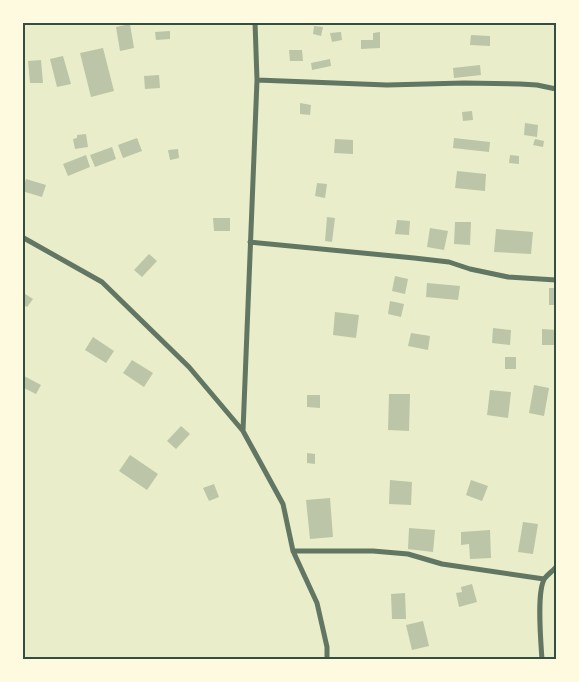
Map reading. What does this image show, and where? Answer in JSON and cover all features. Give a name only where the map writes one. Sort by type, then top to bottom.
[{"type":"street","points":[[243,431],[257,80],[255,22]]},
{"type":"street","points":[[257,80],[387,85],[520,84],[556,89]]},
{"type":"street","points":[[22,237],[102,282],[189,367],[243,431],[282,504],[292,551],[317,603],[328,660]]},
{"type":"street","points":[[250,242],[449,262],[470,269],[508,277],[556,280]]},
{"type":"street","points":[[292,551],[373,551],[408,554],[442,564],[544,579]]},
{"type":"street","points":[[542,660],[541,589],[544,579],[556,567]]},
{"type":"building","points":[[130,24],[134,48],[120,51],[116,27]]},
{"type":"building","points":[[314,26],[323,27],[321,36],[313,34]]},
{"type":"building","points":[[170,31],[170,39],[156,40],[155,32]]},
{"type":"building","points":[[341,32],[342,40],[332,42],[330,33]]},
{"type":"building","points":[[380,32],[380,48],[361,49],[361,40],[373,40],[373,33]]},
{"type":"building","points":[[471,35],[490,36],[490,46],[470,45]]},
{"type":"building","points":[[103,48],[114,91],[91,97],[80,53]]},
{"type":"building","points":[[289,50],[302,50],[303,61],[290,61]]},
{"type":"building","points":[[63,56],[71,84],[57,87],[50,59]]},
{"type":"building","points":[[330,59],[331,66],[312,70],[311,63]]},
{"type":"building","points":[[41,60],[43,83],[30,83],[28,61]]},
{"type":"building","points":[[480,65],[481,75],[454,78],[453,68]]},
{"type":"building","points":[[159,75],[160,88],[145,89],[144,76]]},
{"type":"building","points":[[300,103],[311,105],[310,115],[300,114]]},
{"type":"building","points":[[472,111],[473,120],[463,121],[462,112]]},
{"type":"building","points":[[525,123],[538,125],[537,137],[524,135]]},
{"type":"building","points":[[86,134],[88,147],[75,149],[73,139],[77,138],[77,135]]},
{"type":"building","points":[[137,138],[142,151],[123,158],[118,145]]},
{"type":"building","points":[[454,138],[490,142],[489,152],[453,148]]},
{"type":"building","points":[[335,139],[353,140],[353,154],[334,153]]},
{"type":"building","points":[[535,139],[544,141],[543,147],[533,145]]},
{"type":"building","points":[[112,147],[116,159],[95,167],[90,155]]},
{"type":"building","points":[[178,149],[179,158],[170,160],[168,150]]},
{"type":"building","points":[[86,155],[90,167],[68,176],[63,164]]},
{"type":"building","points":[[510,155],[519,156],[519,164],[509,163]]},
{"type":"building","points":[[457,171],[486,174],[485,191],[455,188]]},
{"type":"building","points":[[26,179],[46,185],[42,197],[22,191]]},
{"type":"building","points":[[317,183],[327,184],[325,198],[315,196]]},
{"type":"building","points":[[327,217],[335,218],[332,242],[325,241]]},
{"type":"building","points":[[213,218],[230,218],[230,231],[214,231]]},
{"type":"building","points":[[397,220],[410,221],[409,235],[395,234]]},
{"type":"building","points":[[455,222],[471,222],[470,245],[454,244]]},
{"type":"building","points":[[430,228],[448,231],[444,250],[427,247]]},
{"type":"building","points":[[496,229],[533,232],[531,254],[494,252]]},
{"type":"building","points":[[149,254],[157,261],[142,277],[134,270]]},
{"type":"building","points":[[395,276],[408,279],[405,294],[392,291]]},
{"type":"building","points":[[427,283],[460,286],[458,300],[426,297]]},
{"type":"building","points":[[549,288],[556,288],[556,305],[549,305]]},
{"type":"building","points":[[22,292],[33,299],[27,307],[22,304]]},
{"type":"building","points":[[390,301],[404,304],[401,317],[388,314]]},
{"type":"building","points":[[335,312],[359,315],[356,338],[333,335]]},
{"type":"building","points":[[493,328],[511,330],[510,345],[492,343]]},
{"type":"building","points":[[542,329],[556,330],[556,345],[542,345]]},
{"type":"building","points":[[411,333],[430,336],[428,350],[408,346]]},
{"type":"building","points":[[93,337],[114,351],[106,363],[85,350]]},
{"type":"building","points":[[505,357],[516,357],[516,369],[505,369]]},
{"type":"building","points":[[132,360],[153,373],[144,387],[123,373]]},
{"type":"building","points":[[24,376],[41,385],[36,394],[22,387]]},
{"type":"building","points":[[534,385],[549,388],[544,416],[529,413]]},
{"type":"building","points":[[490,390],[511,392],[508,418],[487,415]]},
{"type":"building","points":[[389,394],[410,394],[409,431],[388,430]]},
{"type":"building","points":[[307,395],[320,395],[320,408],[307,407]]},
{"type":"building","points":[[181,426],[190,434],[176,449],[167,441]]},
{"type":"building","points":[[307,453],[315,454],[315,464],[307,463]]},
{"type":"building","points":[[130,455],[158,474],[147,490],[119,471]]},
{"type":"building","points":[[390,480],[412,482],[411,505],[389,504]]},
{"type":"building","points":[[471,480],[488,486],[482,501],[466,495]]},
{"type":"building","points":[[214,484],[219,497],[209,501],[203,488]]},
{"type":"building","points":[[330,498],[333,537],[310,539],[306,500]]},
{"type":"building","points":[[523,522],[538,524],[533,554],[518,552]]},
{"type":"building","points":[[409,528],[435,530],[433,552],[408,549]]},
{"type":"building","points":[[490,530],[491,558],[470,559],[469,544],[461,545],[461,532]]},
{"type":"building","points":[[472,584],[477,602],[459,607],[456,593],[462,592],[461,587]]},
{"type":"building","points":[[405,593],[406,619],[392,619],[391,594]]},
{"type":"building","points":[[423,621],[429,646],[412,650],[406,625]]}]
